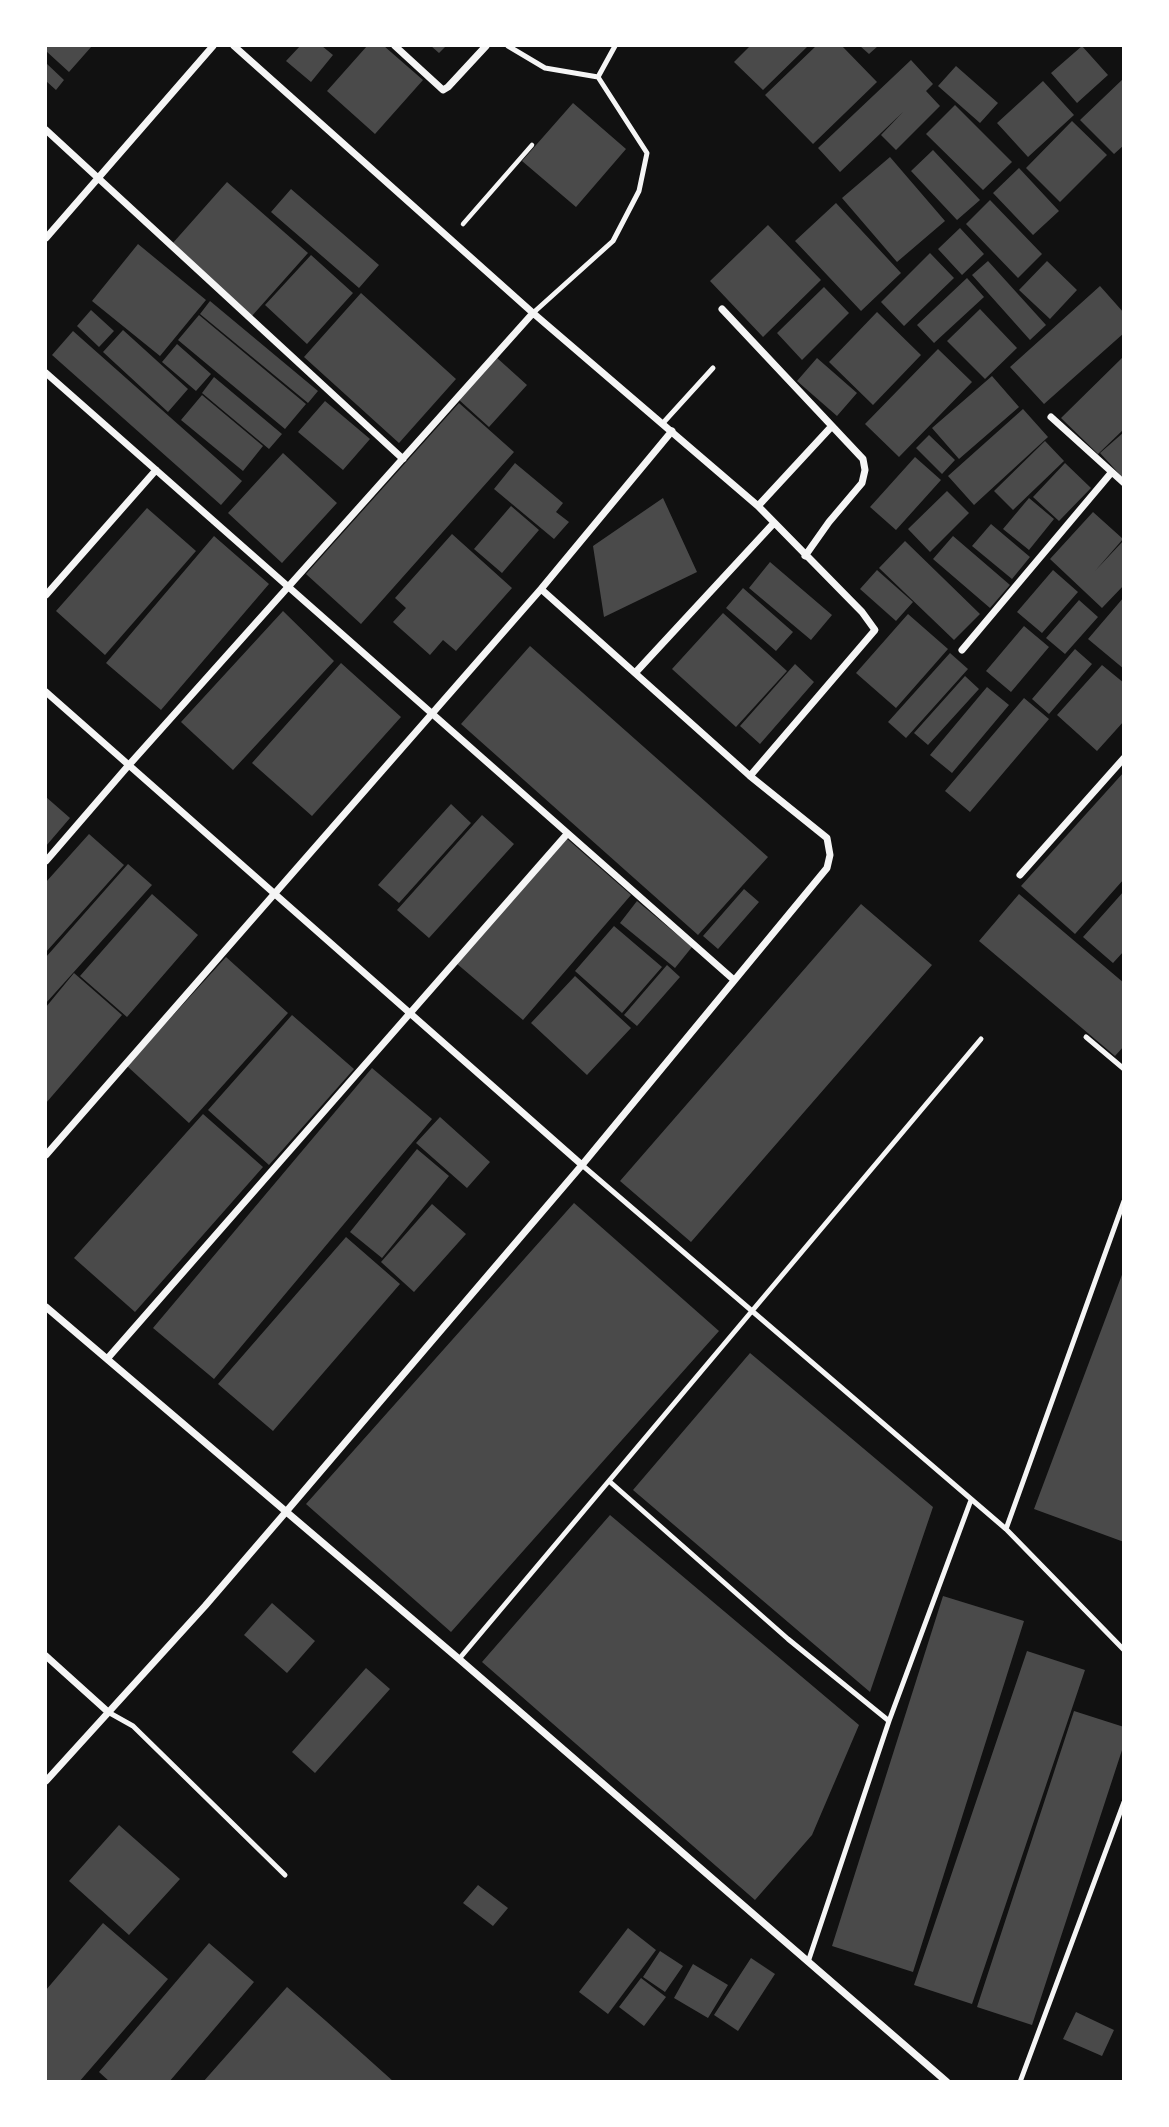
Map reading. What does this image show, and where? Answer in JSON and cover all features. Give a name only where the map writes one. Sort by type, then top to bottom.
[{"type":"street","points":[[46,238],[213,46]]},
{"type":"street","points":[[234,46],[533,313],[758,506],[862,612],[875,630],[750,776]]},
{"type":"street","points":[[395,46],[443,90],[486,46]]},
{"type":"street","points":[[46,130],[403,459]]},
{"type":"street","points":[[722,309],[863,459],[865,470],[862,483],[805,556]]},
{"type":"street","points":[[46,861],[128,765],[533,313]]},
{"type":"street","points":[[46,373],[734,979]]},
{"type":"street","points":[[1051,418],[1124,484]]},
{"type":"street","points":[[758,506],[832,426]]},
{"type":"street","points":[[46,1154],[541,589],[672,431]]},
{"type":"street","points":[[46,595],[156,470]]},
{"type":"street","points":[[962,650],[1111,472]]},
{"type":"street","points":[[636,672],[773,524]]},
{"type":"street","points":[[46,1781],[205,1606],[285,1513],[582,1165],[827,868],[830,855],[827,838],[750,776],[541,589]]},
{"type":"street","points":[[46,692],[582,1165]]},
{"type":"street","points":[[1020,875],[1124,758]]},
{"type":"street","points":[[107,1359],[567,834]]},
{"type":"street","points":[[46,1307],[285,1513],[459,1658],[947,2081]]},
{"type":"street","points":[[46,1656],[107,1711]]},
{"type":"lane","points":[[508,46],[545,68],[598,77],[647,153],[639,191],[613,240],[533,313]]},
{"type":"lane","points":[[598,77],[615,46]]},
{"type":"lane","points":[[663,424],[713,368]]},
{"type":"lane","points":[[1086,1037],[1124,1069]]},
{"type":"lane","points":[[459,1658],[981,1039]]},
{"type":"lane","points":[[582,1165],[1006,1529],[1124,1650]]},
{"type":"lane","points":[[1006,1529],[1124,1201]]},
{"type":"lane","points":[[609,1481],[788,1639],[889,1721]]},
{"type":"lane","points":[[808,1962],[889,1721],[971,1500]]},
{"type":"lane","points":[[107,1711],[134,1726],[285,1875]]},
{"type":"lane","points":[[1020,2081],[1124,1802]]},
{"type":"path","points":[[451,238],[532,145]]},
{"type":"building","points":[[46,46],[92,46],[69,72],[46,51]]},
{"type":"building","points":[[300,46],[322,46],[333,55],[311,82],[286,61]]},
{"type":"building","points":[[367,46],[384,46],[423,80],[375,134],[327,91]]},
{"type":"building","points":[[431,46],[446,46],[439,53]]},
{"type":"building","points":[[750,46],[808,46],[763,90],[734,62]]},
{"type":"building","points":[[816,46],[842,46],[877,82],[813,144],[765,95]]},
{"type":"building","points":[[860,46],[878,46],[869,54]]},
{"type":"building","points":[[1082,46],[1108,75],[1077,103],[1051,73]]},
{"type":"building","points":[[911,60],[933,84],[926,91],[940,106],[896,150],[881,135],[903,112],[840,172],[818,148]]},
{"type":"building","points":[[46,63],[64,80],[56,90],[46,81]]},
{"type":"building","points":[[956,66],[998,103],[980,123],[938,86]]},
{"type":"building","points":[[1124,78],[1124,145],[1114,154],[1080,120]]},
{"type":"building","points":[[1043,81],[1074,115],[1028,157],[997,123]]},
{"type":"building","points":[[573,103],[626,149],[576,207],[522,161]]},
{"type":"building","points":[[955,105],[1012,162],[983,190],[926,134]]},
{"type":"building","points":[[1072,121],[1107,155],[1060,202],[1026,168]]},
{"type":"building","points":[[933,150],[980,200],[957,220],[911,171]]},
{"type":"building","points":[[890,157],[945,221],[897,262],[842,198]]},
{"type":"building","points":[[1019,168],[1059,211],[1033,235],[993,193]]},
{"type":"building","points":[[227,182],[308,253],[251,317],[172,244]]},
{"type":"building","points":[[291,189],[379,265],[359,288],[271,212]]},
{"type":"building","points":[[990,200],[1042,254],[1018,278],[966,224]]},
{"type":"building","points":[[836,203],[901,273],[861,311],[795,241]]},
{"type":"building","points":[[768,225],[821,280],[763,337],[710,281]]},
{"type":"building","points":[[960,228],[984,254],[962,275],[938,249]]},
{"type":"building","points":[[138,244],[206,300],[160,356],[92,301]]},
{"type":"building","points":[[930,253],[954,278],[904,326],[881,302]]},
{"type":"building","points":[[311,255],[353,293],[307,344],[265,305]]},
{"type":"building","points":[[988,261],[1046,325],[1030,340],[972,275]]},
{"type":"building","points":[[1047,261],[1077,290],[1050,319],[1019,290]]},
{"type":"building","points":[[967,278],[984,297],[934,343],[917,325]]},
{"type":"building","points":[[1100,286],[1124,313],[1124,333],[1044,404],[1010,367]]},
{"type":"building","points":[[824,287],[849,313],[802,360],[777,333]]},
{"type":"building","points":[[361,293],[456,379],[399,443],[304,357]]},
{"type":"building","points":[[210,301],[318,391],[308,403],[200,314]]},
{"type":"building","points":[[980,309],[1017,348],[985,379],[947,341]]},
{"type":"building","points":[[91,310],[114,331],[99,347],[77,326]]},
{"type":"building","points":[[877,312],[921,355],[873,405],[829,362]]},
{"type":"building","points":[[199,315],[306,404],[285,429],[178,340]]},
{"type":"building","points":[[123,330],[188,389],[168,412],[103,352]]},
{"type":"building","points":[[73,331],[242,481],[221,505],[52,355]]},
{"type":"building","points":[[177,344],[211,374],[196,391],[162,362]]},
{"type":"building","points":[[938,349],[972,382],[899,457],[865,424]]},
{"type":"building","points":[[1124,356],[1124,429],[1098,454],[1061,418]]},
{"type":"building","points":[[496,357],[527,385],[489,427],[458,399]]},
{"type":"building","points":[[817,358],[857,393],[837,416],[797,381]]},
{"type":"building","points":[[992,376],[1019,407],[959,459],[932,428]]},
{"type":"building","points":[[214,377],[282,434],[269,449],[202,393]]},
{"type":"building","points":[[202,395],[263,446],[243,471],[181,420]]},
{"type":"building","points":[[325,401],[370,439],[343,470],[298,432]]},
{"type":"building","points":[[459,403],[514,452],[361,624],[306,574]]},
{"type":"building","points":[[1023,409],[1048,437],[974,505],[948,476]]},
{"type":"building","points":[[1124,432],[1124,479],[1100,453]]},
{"type":"building","points":[[929,435],[955,460],[942,474],[916,448]]},
{"type":"building","points":[[1045,441],[1064,461],[1013,510],[994,491]]},
{"type":"building","points":[[283,453],[337,503],[282,563],[228,513]]},
{"type":"building","points":[[915,457],[941,480],[896,530],[870,507]]},
{"type":"building","points":[[515,463],[563,503],[556,512],[569,522],[554,539],[494,489]]},
{"type":"building","points":[[1065,463],[1091,488],[1059,521],[1033,497]]},
{"type":"building","points":[[947,491],[969,513],[930,552],[908,529]]},
{"type":"building","points":[[663,498],[697,572],[604,617],[593,546]]},
{"type":"building","points":[[1029,498],[1054,519],[1029,550],[1003,529]]},
{"type":"building","points":[[511,506],[539,530],[502,573],[474,549]]},
{"type":"building","points":[[147,508],[196,551],[105,655],[56,611]]},
{"type":"building","points":[[1093,512],[1123,539],[1095,571],[1124,540],[1124,585],[1102,608],[1050,559]]},
{"type":"building","points":[[991,524],[1030,557],[1012,579],[972,546]]},
{"type":"building","points":[[452,534],[512,588],[456,651],[443,640],[430,655],[393,622],[406,608],[395,598]]},
{"type":"building","points":[[214,536],[269,584],[161,710],[106,663]]},
{"type":"building","points":[[953,536],[1010,585],[990,608],[933,559]]},
{"type":"building","points":[[905,541],[980,614],[954,640],[879,568]]},
{"type":"building","points":[[770,562],[832,615],[811,640],[749,588]]},
{"type":"building","points":[[877,570],[913,602],[896,621],[860,589]]},
{"type":"building","points":[[1053,570],[1078,592],[1042,633],[1017,612]]},
{"type":"building","points":[[743,588],[793,632],[776,651],[726,608]]},
{"type":"building","points":[[1124,597],[1124,669],[1088,639]]},
{"type":"building","points":[[1079,600],[1098,617],[1065,654],[1046,638]]},
{"type":"building","points":[[283,611],[334,661],[233,770],[181,722]]},
{"type":"building","points":[[723,613],[787,671],[736,727],[672,669]]},
{"type":"building","points":[[908,614],[948,649],[896,708],[856,673]]},
{"type":"building","points":[[1024,626],[1049,647],[1011,692],[986,671]]},
{"type":"building","points":[[530,646],[768,857],[698,935],[461,724]]},
{"type":"building","points":[[1075,649],[1092,664],[1049,714],[1032,699]]},
{"type":"building","points":[[950,653],[968,669],[906,738],[888,722]]},
{"type":"building","points":[[341,663],[401,717],[312,816],[252,763]]},
{"type":"building","points":[[795,664],[814,682],[760,744],[740,726]]},
{"type":"building","points":[[1102,665],[1124,683],[1124,721],[1097,751],[1057,715]]},
{"type":"building","points":[[965,676],[979,689],[928,745],[914,733]]},
{"type":"building","points":[[987,687],[1009,705],[952,773],[930,755]]},
{"type":"building","points":[[1024,698],[1049,719],[970,812],[945,791]]},
{"type":"building","points":[[1124,772],[1124,879],[1075,934],[1021,886]]},
{"type":"building","points":[[46,797],[70,818],[46,846]]},
{"type":"building","points":[[451,804],[471,823],[399,903],[378,885]]},
{"type":"building","points":[[482,815],[514,844],[429,938],[397,910]]},
{"type":"building","points":[[89,834],[124,865],[46,952],[46,882]]},
{"type":"building","points":[[565,837],[631,895],[523,1020],[456,963]]},
{"type":"building","points":[[128,864],[152,885],[46,1003],[46,957]]},
{"type":"building","points":[[744,889],[759,902],[718,949],[703,936]]},
{"type":"building","points":[[1124,891],[1124,951],[1113,963],[1083,937]]},
{"type":"building","points":[[152,894],[198,935],[127,1017],[80,976]]},
{"type":"building","points":[[1019,894],[1124,983],[1124,1046],[1115,1056],[979,941]]},
{"type":"building","points":[[637,901],[692,947],[675,968],[620,923]]},
{"type":"building","points":[[861,904],[932,965],[691,1242],[620,1181]]},
{"type":"building","points":[[614,926],[662,967],[622,1013],[575,971]]},
{"type":"building","points":[[226,957],[288,1013],[189,1123],[127,1066]]},
{"type":"building","points":[[667,965],[680,977],[637,1026],[624,1015]]},
{"type":"building","points":[[74,973],[122,1015],[46,1103],[46,1007]]},
{"type":"building","points":[[575,976],[631,1028],[587,1075],[531,1023]]},
{"type":"building","points":[[292,1015],[354,1069],[269,1165],[208,1110]]},
{"type":"building","points":[[372,1068],[432,1119],[214,1379],[153,1328]]},
{"type":"building","points":[[203,1114],[263,1167],[135,1312],[74,1258]]},
{"type":"building","points":[[440,1117],[490,1162],[467,1188],[416,1143]]},
{"type":"building","points":[[417,1149],[449,1176],[382,1258],[350,1232]]},
{"type":"building","points":[[574,1203],[719,1331],[451,1632],[306,1504]]},
{"type":"building","points":[[432,1204],[466,1234],[414,1292],[381,1262]]},
{"type":"building","points":[[346,1237],[400,1284],[273,1431],[218,1384]]},
{"type":"building","points":[[1124,1272],[1124,1542],[1034,1509]]},
{"type":"building","points":[[750,1353],[933,1507],[870,1692],[633,1490]]},
{"type":"building","points":[[610,1515],[859,1725],[812,1835],[755,1900],[482,1662]]},
{"type":"building","points":[[943,1596],[1024,1621],[913,1972],[832,1946]]},
{"type":"building","points":[[272,1603],[315,1641],[287,1673],[244,1635]]},
{"type":"building","points":[[1027,1651],[1085,1670],[972,2004],[914,1985]]},
{"type":"building","points":[[366,1668],[390,1689],[315,1773],[292,1752]]},
{"type":"building","points":[[1074,1711],[1124,1727],[1124,1744],[1032,2025],[977,2007]]},
{"type":"building","points":[[119,1825],[180,1879],[129,1935],[69,1881]]},
{"type":"building","points":[[478,1885],[508,1908],[493,1926],[463,1903]]},
{"type":"building","points":[[103,1923],[168,1979],[79,2082],[46,2082],[46,1990]]},
{"type":"building","points":[[628,1928],[656,1950],[608,2014],[579,1992]]},
{"type":"building","points":[[209,1943],[254,1982],[169,2082],[110,2082],[99,2072]]},
{"type":"building","points":[[660,1951],[683,1966],[665,1992],[643,1977]]},
{"type":"building","points":[[751,1958],[775,1974],[738,2031],[714,2015]]},
{"type":"building","points":[[693,1964],[728,1985],[708,2018],[674,1998]]},
{"type":"building","points":[[641,1978],[666,1997],[644,2026],[619,2007]]},
{"type":"building","points":[[287,1987],[326,2021],[394,2082],[203,2082]]},
{"type":"building","points":[[1076,2012],[1114,2030],[1102,2056],[1063,2039]]}]
